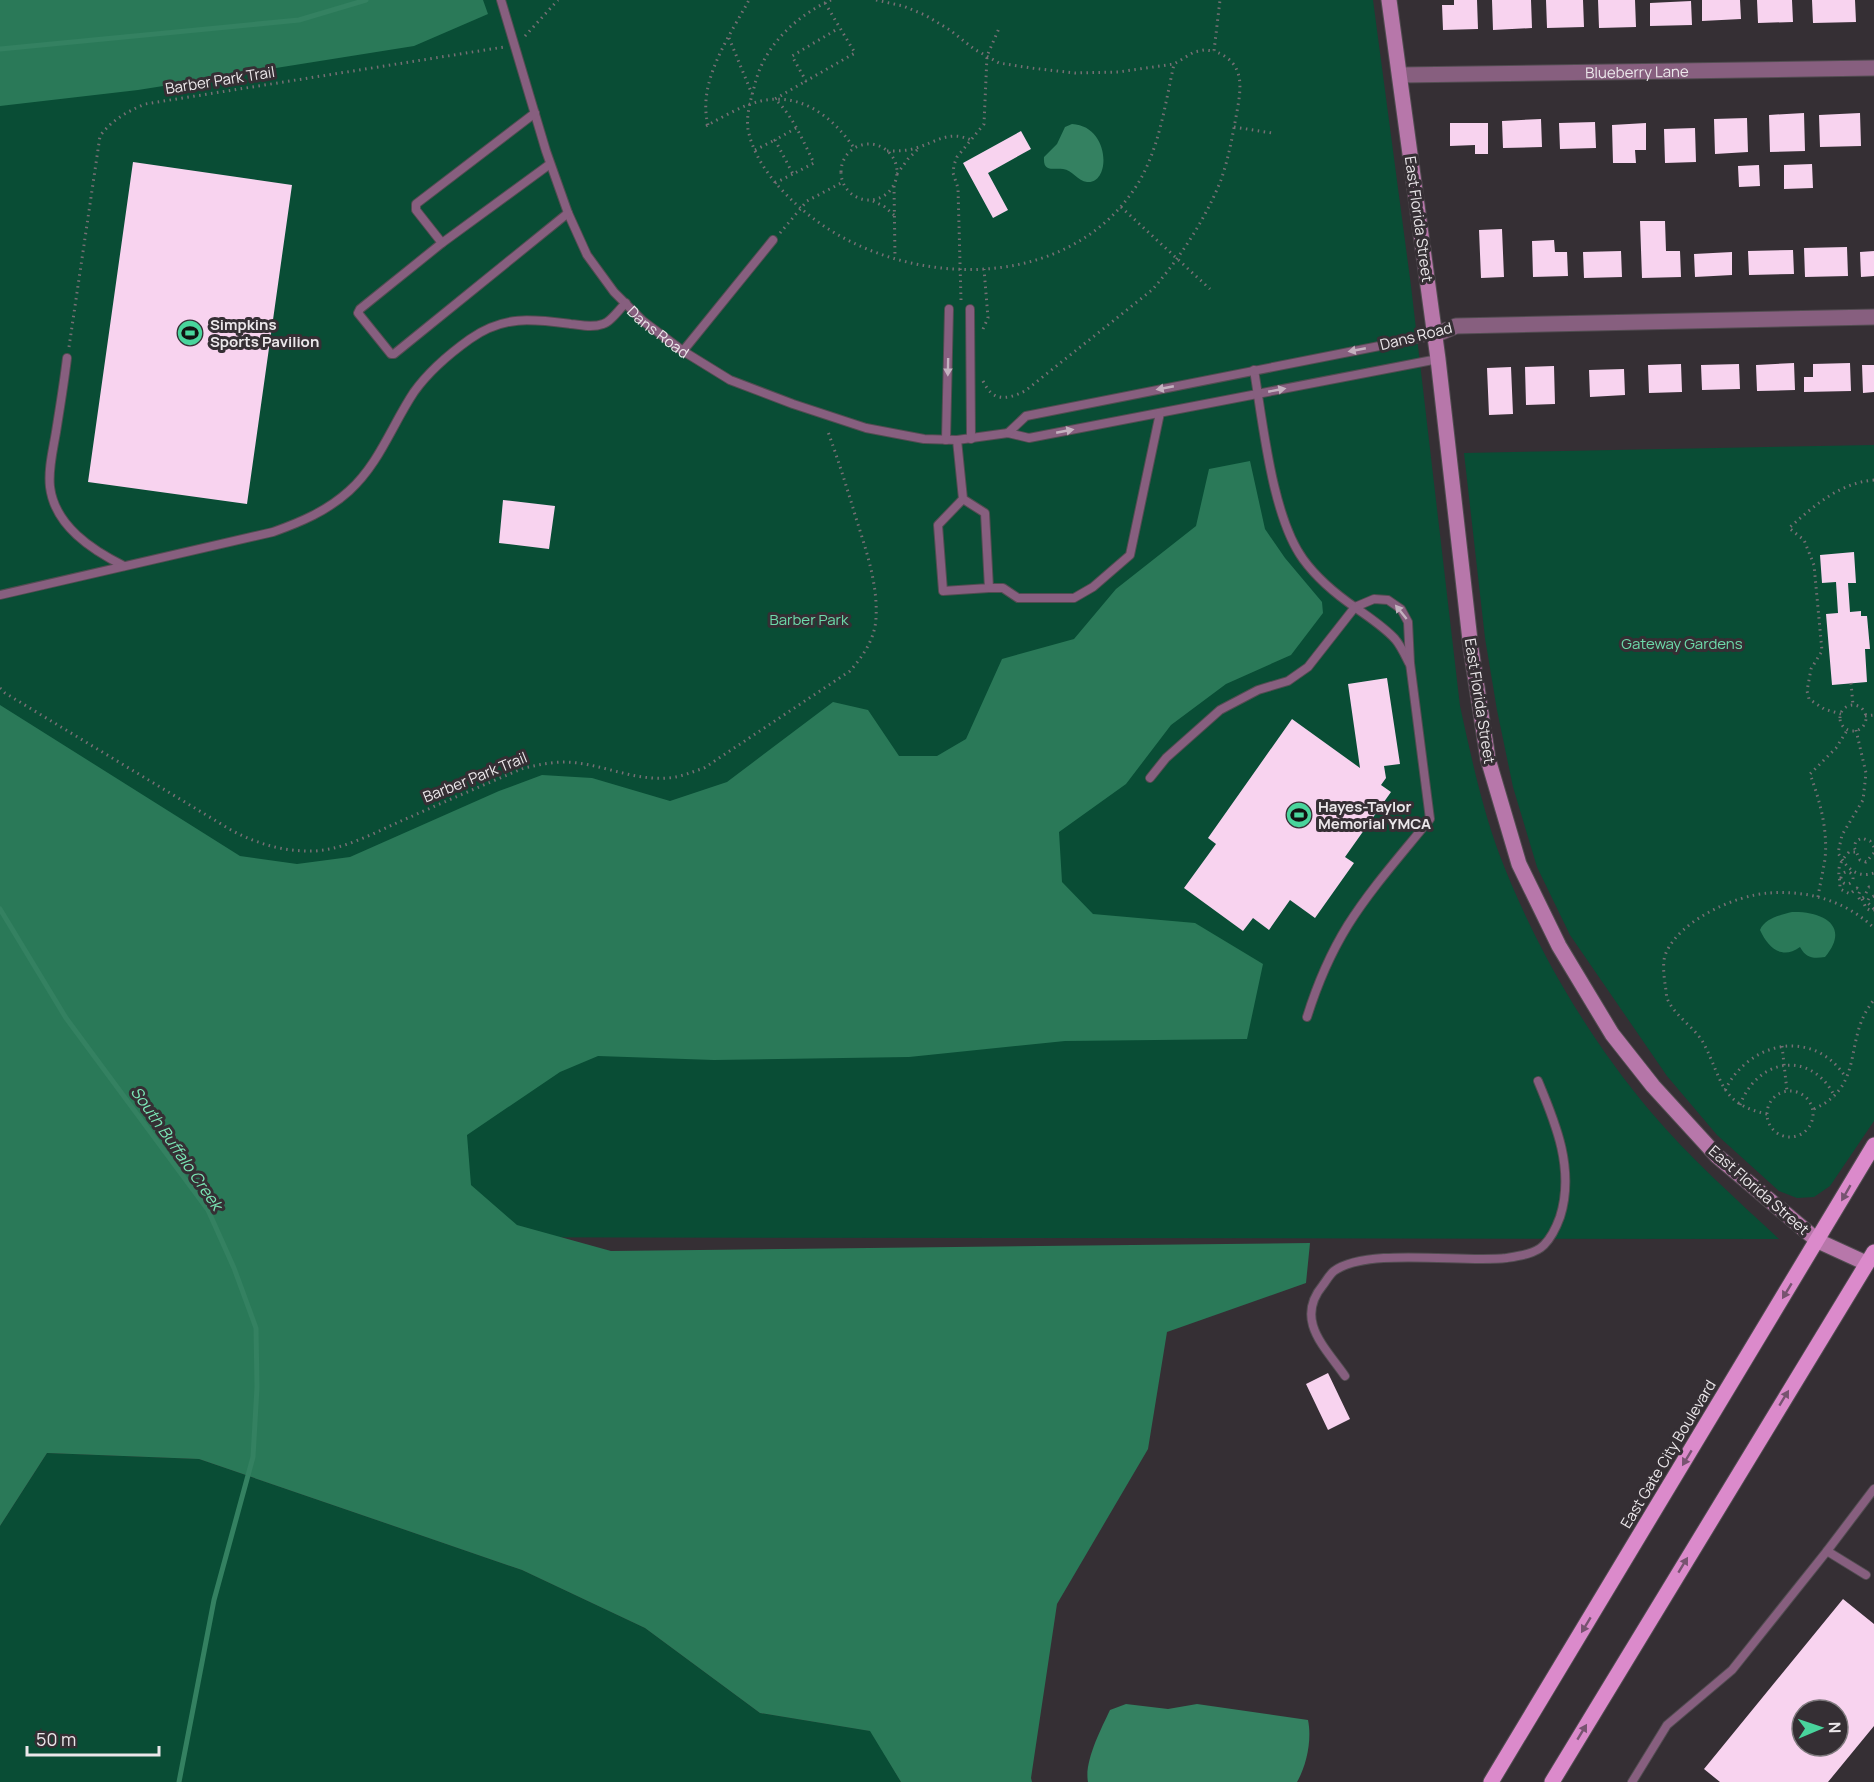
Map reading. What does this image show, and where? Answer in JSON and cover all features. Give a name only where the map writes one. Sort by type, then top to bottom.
[{"type":"main road","name":"East Florida Street","points":[[1389,0],[1435,335],[1471,649],[1488,759],[1519,864],[1559,946],[1612,1034],[1717,1156],[1818,1241],[1871,1261]]},
{"type":"main road","name":"East Gate City Boulevard","points":[[1491,1782],[1818,1241],[1874,1144]]},
{"type":"main road","points":[[1552,1782],[1871,1261]]},
{"type":"street","name":"Blueberry Lane","points":[[1400,75],[1874,68]]},
{"type":"street","name":"Dans Road","points":[[1435,335],[1456,326],[1874,317]]},
{"type":"lane","name":"Dans Road","points":[[501,0],[550,164],[587,255],[614,292],[644,321],[683,351],[730,380],[866,428],[924,439],[957,440],[1008,433],[1029,438],[1438,359]]},
{"type":"lane","points":[[442,243],[416,210],[416,204],[534,113]]},
{"type":"lane","points":[[550,164],[442,243],[358,313],[391,354],[394,354],[568,213]]},
{"type":"lane","points":[[683,351],[776,238]]},
{"type":"lane","points":[[0,595],[273,532],[303,522],[323,511],[349,491],[365,474],[427,375],[471,338],[492,327],[513,320],[531,319],[593,326],[605,324],[626,303]]},
{"type":"lane","points":[[946,440],[950,309]]},
{"type":"lane","points":[[970,309],[971,439]]},
{"type":"lane","name":"Dans Road","points":[[1008,433],[1026,416],[1435,335]]},
{"type":"lane","points":[[67,358],[50,468],[50,489],[57,509],[70,528],[86,544],[124,566]]},
{"type":"lane","points":[[1254,370],[1275,491],[1286,526],[1302,559],[1354,608],[1378,623],[1396,641],[1410,663]]},
{"type":"lane","points":[[957,440],[963,499],[938,525],[943,591],[1003,588],[1018,598],[1074,598],[1093,587],[1130,555],[1160,413]]},
{"type":"lane","points":[[963,499],[985,513],[989,588]]},
{"type":"lane","points":[[1150,778],[1166,758],[1220,710],[1258,690],[1288,681],[1308,667],[1354,608],[1374,599],[1388,600],[1401,609],[1408,622],[1410,663],[1430,819],[1348,925],[1325,967],[1307,1017]]},
{"type":"lane","points":[[1345,1377],[1316,1334],[1309,1312],[1315,1294],[1334,1271],[1359,1260],[1386,1258],[1486,1260],[1521,1256],[1543,1246],[1555,1231],[1564,1206],[1566,1180],[1563,1152],[1556,1126],[1538,1081]]},
{"type":"lane","points":[[1632,1782],[1667,1725],[1731,1670],[1874,1489]]},
{"type":"lane","points":[[1827,1551],[1866,1575]]},
{"type":"path","points":[[514,45],[558,0]]},
{"type":"path","points":[[749,0],[716,62],[705,106],[707,125],[750,104],[776,99],[799,102],[824,115],[841,131],[854,148]]},
{"type":"path","points":[[831,0],[787,29],[771,48],[756,78],[748,113],[748,128],[755,150],[775,183],[800,208],[832,233],[856,246],[939,269],[984,269],[1023,264],[1050,255],[1091,233],[1106,222],[1136,186],[1150,157],[1160,127],[1174,64]]},
{"type":"path","points":[[876,0],[903,6],[925,15],[999,63],[1075,73],[1118,72],[1174,64],[1194,52],[1204,50],[1223,54],[1233,62],[1238,71],[1240,97],[1228,156],[1220,181],[1206,212],[1177,259],[1152,290],[1025,391],[1006,398],[997,397],[988,390],[983,382],[983,372]]},
{"type":"path","points":[[1214,51],[1220,0]]},
{"type":"path","points":[[776,99],[855,54],[825,3]]},
{"type":"path","points":[[961,309],[958,188],[953,173],[957,156],[984,124],[987,56],[1000,26]]},
{"type":"path","points":[[806,81],[792,56],[839,28]]},
{"type":"path","points":[[729,38],[752,94]]},
{"type":"path","name":"Barber Park Trail","points":[[67,358],[100,136],[110,123],[128,111],[145,104],[514,45]]},
{"type":"path","points":[[775,183],[814,163],[786,109],[776,99]]},
{"type":"path","points":[[1234,127],[1272,133]]},
{"type":"path","points":[[755,150],[796,128]]},
{"type":"path","points":[[887,151],[919,148],[943,137],[955,135],[971,140]]},
{"type":"path","points":[[775,140],[793,174]]},
{"type":"path","points":[[894,184],[880,198],[862,199],[853,195],[843,182],[841,171],[843,161],[854,148],[871,144],[887,151],[893,158],[896,175],[894,184],[895,258]]},
{"type":"path","points":[[896,175],[919,148]]},
{"type":"path","points":[[776,238],[807,201],[843,182]]},
{"type":"path","points":[[871,200],[894,215]]},
{"type":"path","points":[[1120,207],[1209,289]]},
{"type":"path","points":[[983,331],[988,318],[984,269]]},
{"type":"path","name":"Barber Park Trail","points":[[0,688],[231,830],[271,847],[294,850],[315,850],[351,843],[524,768],[544,763],[584,764],[653,778],[685,775],[704,768],[850,671],[862,657],[871,639],[876,620],[873,580],[822,413]]},
{"type":"path","points":[[1841,714],[1824,709],[1809,699],[1807,691],[1811,669],[1822,651],[1814,565],[1804,540],[1789,528],[1825,497],[1859,481],[1874,480]]},
{"type":"path","points":[[1851,683],[1852,705]]},
{"type":"path","points":[[1852,705],[1860,707],[1865,716],[1863,726],[1856,730],[1848,729],[1841,723],[1841,714],[1845,708],[1852,705]]},
{"type":"path","points":[[1865,716],[1873,715]]},
{"type":"path","points":[[1818,897],[1825,858],[1824,827],[1819,798],[1810,774],[1836,748],[1848,729]]},
{"type":"path","points":[[1856,730],[1866,773],[1863,800],[1842,835],[1838,853],[1846,868],[1858,874],[1874,873]]},
{"type":"path","points":[[1874,848],[1870,841],[1862,838],[1856,841],[1854,847],[1860,860],[1866,862],[1874,853]]},
{"type":"path","points":[[1855,852],[1849,852],[1837,871],[1840,889],[1850,894],[1857,888],[1860,891],[1858,896],[1860,900],[1862,899],[1870,911],[1874,908],[1867,902],[1874,896]]},
{"type":"path","points":[[1845,872],[1852,873],[1854,878],[1850,884],[1846,885],[1840,879],[1845,872]]},
{"type":"path","points":[[1862,899],[1869,887],[1874,888]]},
{"type":"path","points":[[1767,1114],[1751,1111],[1740,1105],[1724,1090],[1702,1041],[1667,998],[1664,977],[1665,954],[1681,932],[1707,913],[1748,896],[1771,893],[1818,897],[1854,911],[1874,928]]},
{"type":"path","points":[[1813,1109],[1834,1097],[1842,1088],[1858,1027],[1874,1000]]},
{"type":"path","points":[[1724,1090],[1734,1073],[1749,1059],[1768,1049],[1782,1046],[1817,1052],[1835,1063],[1846,1078]]},
{"type":"path","points":[[1782,1046],[1787,1091]]},
{"type":"path","points":[[1740,1105],[1745,1092],[1756,1078],[1768,1070],[1784,1066],[1810,1071],[1825,1082],[1834,1097]]},
{"type":"path","points":[[1787,1091],[1799,1092],[1806,1096],[1813,1109],[1812,1125],[1807,1131],[1793,1138],[1785,1137],[1772,1129],[1767,1114],[1771,1100],[1787,1091]]},
{"type":"green space","name":"Barber Park","points":[[0,0],[1373,0],[1411,286],[1460,706],[1477,782],[1494,838],[1514,890],[1546,957],[1564,990],[1605,1052],[1650,1111],[1680,1145],[1779,1239],[282,1237],[0,860]]},
{"type":"green space","name":"Gateway Gardens","points":[[1874,445],[1874,1121],[1830,1186],[1814,1197],[1797,1198],[1779,1191],[1717,1135],[1667,1076],[1570,935],[1537,867],[1513,787],[1497,710],[1485,638],[1464,453]]},
{"type":"green space","points":[[47,1453],[199,1459],[522,1570],[645,1628],[760,1713],[871,1731],[901,1782],[0,1782],[0,1526]]},
{"type":"shaded area","points":[[0,0],[483,0],[488,14],[414,46],[138,90],[0,106]]},
{"type":"shaded area","points":[[1072,124],[1085,127],[1094,134],[1100,144],[1103,165],[1095,180],[1087,182],[1066,170],[1049,168],[1045,165],[1044,157],[1057,144],[1065,127]]},
{"type":"shaded area","points":[[1250,461],[1265,529],[1285,558],[1322,602],[1323,613],[1291,655],[1226,684],[1171,725],[1126,784],[1059,832],[1062,882],[1093,914],[1195,923],[1263,964],[1247,1039],[1065,1041],[909,1057],[714,1060],[598,1056],[560,1072],[467,1135],[471,1185],[517,1225],[611,1251],[1310,1243],[1306,1283],[1167,1332],[1148,1449],[1057,1604],[1032,1782],[901,1782],[870,1731],[760,1713],[645,1628],[522,1570],[199,1459],[47,1453],[0,1526],[0,705],[240,856],[297,864],[350,857],[499,791],[542,775],[592,778],[670,801],[727,782],[833,702],[868,710],[899,756],[937,756],[966,739],[1002,659],[1074,639],[1116,589],[1196,526],[1209,469]]},
{"type":"shaded area","points":[[1792,912],[1814,914],[1830,922],[1835,937],[1825,957],[1810,957],[1800,947],[1793,951],[1782,952],[1771,947],[1767,942],[1760,930],[1762,926],[1774,918]]},
{"type":"shaded area","points":[[1126,1704],[1168,1709],[1197,1704],[1308,1720],[1309,1743],[1304,1768],[1297,1782],[1088,1782],[1088,1765],[1091,1755],[1110,1710]]},
{"type":"building","points":[[1454,0],[1477,0],[1478,29],[1443,30],[1442,5],[1454,5]]},
{"type":"building","points":[[1492,0],[1531,0],[1532,28],[1493,30]]},
{"type":"building","points":[[1546,0],[1583,0],[1584,27],[1547,28]]},
{"type":"building","points":[[1598,0],[1635,0],[1636,27],[1599,28]]},
{"type":"building","points":[[1702,0],[1740,0],[1741,19],[1702,21]]},
{"type":"building","points":[[1757,0],[1792,0],[1793,22],[1758,23]]},
{"type":"building","points":[[1812,0],[1855,0],[1856,22],[1813,23]]},
{"type":"building","points":[[1691,1],[1692,25],[1650,26],[1650,3]]},
{"type":"building","points":[[1804,113],[1805,151],[1770,152],[1769,115]]},
{"type":"building","points":[[1860,113],[1861,146],[1820,147],[1819,115]]},
{"type":"building","points":[[1747,118],[1748,152],[1715,154],[1714,119]]},
{"type":"building","points":[[1541,119],[1542,147],[1503,148],[1502,121]]},
{"type":"building","points":[[1595,122],[1596,148],[1560,149],[1559,123]]},
{"type":"building","points":[[1450,123],[1488,123],[1488,154],[1475,154],[1475,145],[1450,146]]},
{"type":"building","points":[[1646,123],[1646,150],[1635,150],[1636,163],[1613,163],[1612,125]]},
{"type":"building","points":[[1695,128],[1696,162],[1665,163],[1664,129]]},
{"type":"building","points":[[1021,131],[1031,149],[988,173],[1008,210],[993,218],[963,163]]},
{"type":"building","name":"Simpkins Sports Pavilion","points":[[133,162],[292,185],[247,504],[88,482]]},
{"type":"building","points":[[1812,164],[1813,188],[1784,189],[1784,165]]},
{"type":"building","points":[[1759,165],[1760,186],[1739,187],[1738,166]]},
{"type":"building","points":[[1640,221],[1665,221],[1666,251],[1680,251],[1681,277],[1642,278]]},
{"type":"building","points":[[1502,229],[1504,277],[1481,278],[1479,230]]},
{"type":"building","points":[[1554,240],[1555,252],[1567,252],[1568,276],[1533,277],[1532,241]]},
{"type":"building","points":[[1847,247],[1848,276],[1805,277],[1804,248]]},
{"type":"building","points":[[1793,250],[1794,274],[1749,275],[1748,251]]},
{"type":"building","points":[[1621,251],[1622,277],[1584,278],[1583,252]]},
{"type":"building","points":[[1874,251],[1874,276],[1861,277],[1860,252]]},
{"type":"building","points":[[1732,252],[1732,275],[1695,277],[1694,254]]},
{"type":"building","points":[[1794,363],[1795,390],[1757,391],[1756,365]]},
{"type":"building","points":[[1850,363],[1851,391],[1804,392],[1804,377],[1813,377],[1813,364]]},
{"type":"building","points":[[1681,364],[1682,392],[1649,393],[1648,365]]},
{"type":"building","points":[[1739,364],[1740,389],[1702,390],[1701,365]]},
{"type":"building","points":[[1862,365],[1874,365],[1874,392],[1863,393]]},
{"type":"building","points":[[1554,366],[1555,404],[1526,405],[1525,367]]},
{"type":"building","points":[[1511,367],[1513,414],[1489,415],[1487,368]]},
{"type":"building","points":[[1624,369],[1625,395],[1590,397],[1589,370]]},
{"type":"building","points":[[503,500],[555,506],[549,549],[499,543]]},
{"type":"building","points":[[1854,552],[1856,583],[1848,583],[1850,612],[1861,611],[1861,616],[1867,616],[1870,649],[1865,649],[1867,682],[1832,685],[1826,614],[1838,613],[1836,582],[1822,583],[1820,555]]},
{"type":"building","name":"Hayes-Taylor Memorial YMCA","points":[[1387,678],[1400,764],[1384,766],[1386,778],[1381,785],[1391,792],[1345,857],[1354,863],[1315,918],[1290,900],[1269,930],[1253,918],[1243,931],[1184,888],[1216,844],[1208,838],[1292,719],[1360,768],[1348,684]]},
{"type":"building","points":[[1328,1373],[1350,1419],[1328,1430],[1306,1384]]},
{"type":"building","points":[[1843,1599],[1874,1624],[1874,1726],[1850,1755],[1850,1698],[1790,1698],[1790,1758],[1848,1758],[1828,1782],[1720,1782],[1704,1769]]},
{"type":"waterway","points":[[0,49],[299,20],[366,0]]},
{"type":"waterway","name":"South Buffalo Creek","points":[[0,909],[66,1018],[208,1210],[234,1268],[256,1328],[257,1387],[253,1457],[214,1600],[179,1782]]},
{"type":"place","name":"Simpkins Sports Pavilion","points":[[190,333]]},
{"type":"place","name":"Hayes-Taylor Memorial YMCA","points":[[1299,815]]}]
